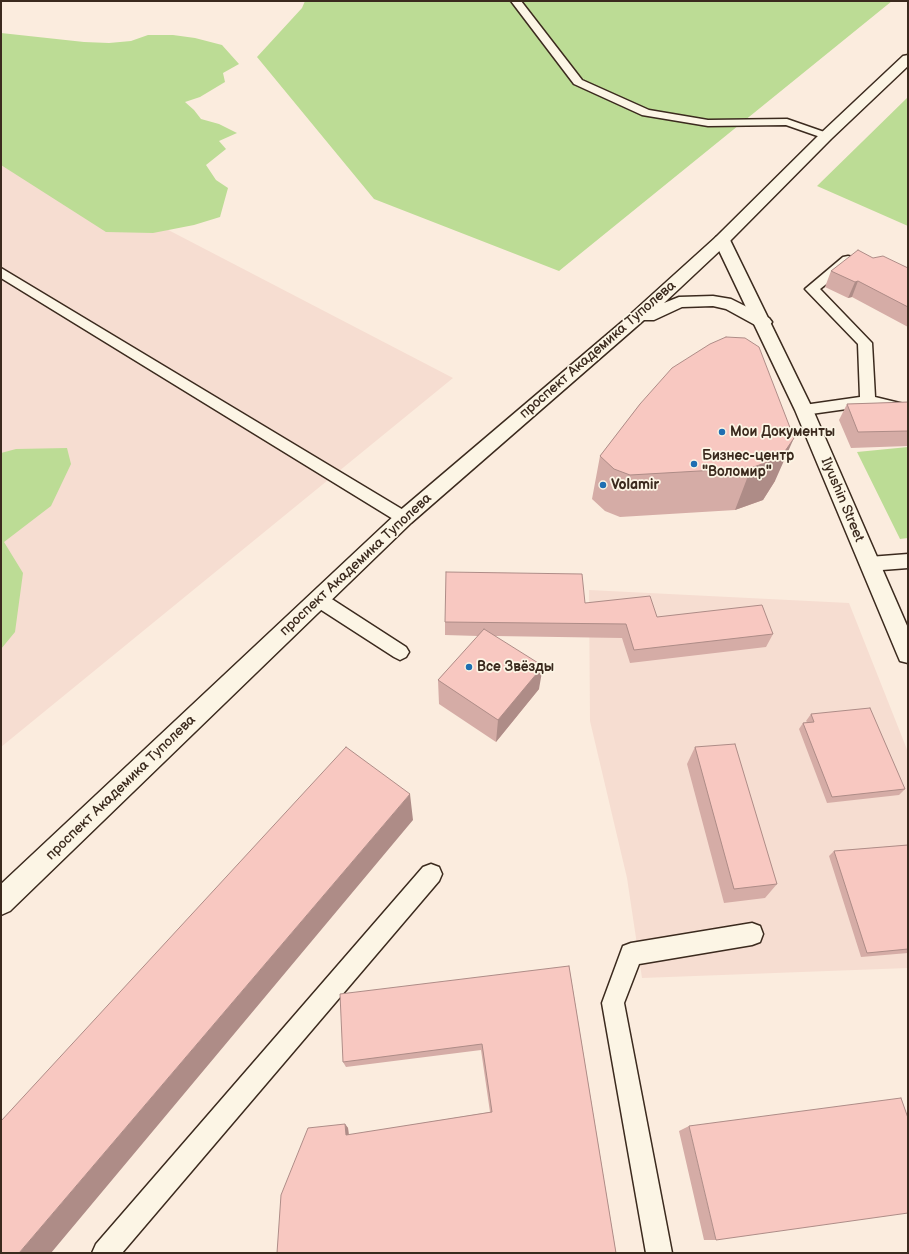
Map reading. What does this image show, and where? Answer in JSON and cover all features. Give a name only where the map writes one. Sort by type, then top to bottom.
[{"type":"main road","name":"проспект Академика Туполева","points":[[1,902],[404,518],[629,325],[722,240],[826,136],[908,60]]},
{"type":"main road","name":"Ilyushin Street","points":[[722,240],[763,322],[804,410],[908,654]]},
{"type":"main road","points":[[629,325],[679,302],[695,301],[713,301],[731,304],[763,322]]},
{"type":"lane","points":[[516,1],[578,82],[646,113],[708,123],[787,122],[826,136]]},
{"type":"lane","points":[[863,257],[857,253],[812,289],[865,342],[868,401]]},
{"type":"lane","points":[[1,272],[404,518]]},
{"type":"lane","points":[[804,410],[868,401],[908,410]]},
{"type":"lane","points":[[869,564],[908,561]]},
{"type":"lane","points":[[318,600],[400,652]]},
{"type":"lane","points":[[105,1253],[431,874]]},
{"type":"lane","points":[[659,1253],[613,1003],[631,954],[752,934]]},
{"type":"shaded area","points":[[1,143],[453,378],[1,747]]},
{"type":"shaded area","points":[[589,590],[849,603],[908,752],[908,968],[642,978],[627,878],[590,721]]},
{"type":"green space","points":[[305,1],[892,1],[559,271],[374,199],[257,57],[302,8]]},
{"type":"green space","points":[[1,33],[84,42],[109,43],[131,41],[148,35],[173,35],[195,38],[222,45],[239,64],[223,73],[225,82],[200,97],[185,102],[201,119],[219,124],[237,133],[219,141],[226,149],[206,165],[216,180],[228,188],[220,217],[194,225],[153,233],[106,232],[1,165]]},
{"type":"green space","points":[[908,97],[908,226],[817,186]]},
{"type":"green space","points":[[908,447],[908,538],[900,539],[857,452]]},
{"type":"green space","points":[[67,448],[71,464],[51,506],[4,542],[23,573],[15,632],[1,649],[1,453],[16,449]]},
{"type":"building","points":[[858,250],[873,258],[883,256],[908,268],[908,307],[858,281],[855,282],[831,271]]},
{"type":"building","points":[[726,337],[745,338],[759,347],[794,438],[781,457],[751,468],[630,475],[614,469],[600,456],[640,404],[672,368],[710,344]]},
{"type":"building","points":[[908,402],[908,431],[858,432],[847,404]]},
{"type":"building","points":[[446,572],[582,574],[585,603],[650,596],[657,617],[762,605],[773,634],[634,650],[626,624],[445,622]]},
{"type":"building","points":[[484,629],[543,666],[498,720],[438,680]]},
{"type":"building","points":[[870,708],[905,789],[832,797],[803,723],[814,722],[811,714]]},
{"type":"building","points":[[735,744],[777,884],[734,889],[695,747]]},
{"type":"building","points":[[346,747],[410,794],[19,1253],[1,1253],[1,1121]]},
{"type":"building","points":[[908,845],[908,949],[867,953],[834,851]]},
{"type":"building","points":[[569,966],[616,1253],[277,1253],[281,1195],[308,1128],[345,1124],[346,1135],[492,1112],[482,1044],[343,1062],[340,994]]},
{"type":"building","points":[[901,1098],[908,1118],[908,1213],[716,1240],[689,1126]]},
{"type":"place","name":"Мои Документы","points":[[722,432]]},
{"type":"place","name":"Бизнес-центр \"Воломир\"","points":[[694,464]]},
{"type":"place","name":"Volamir","points":[[603,485]]},
{"type":"place","name":"Все Звёзды","points":[[469,667]]}]
